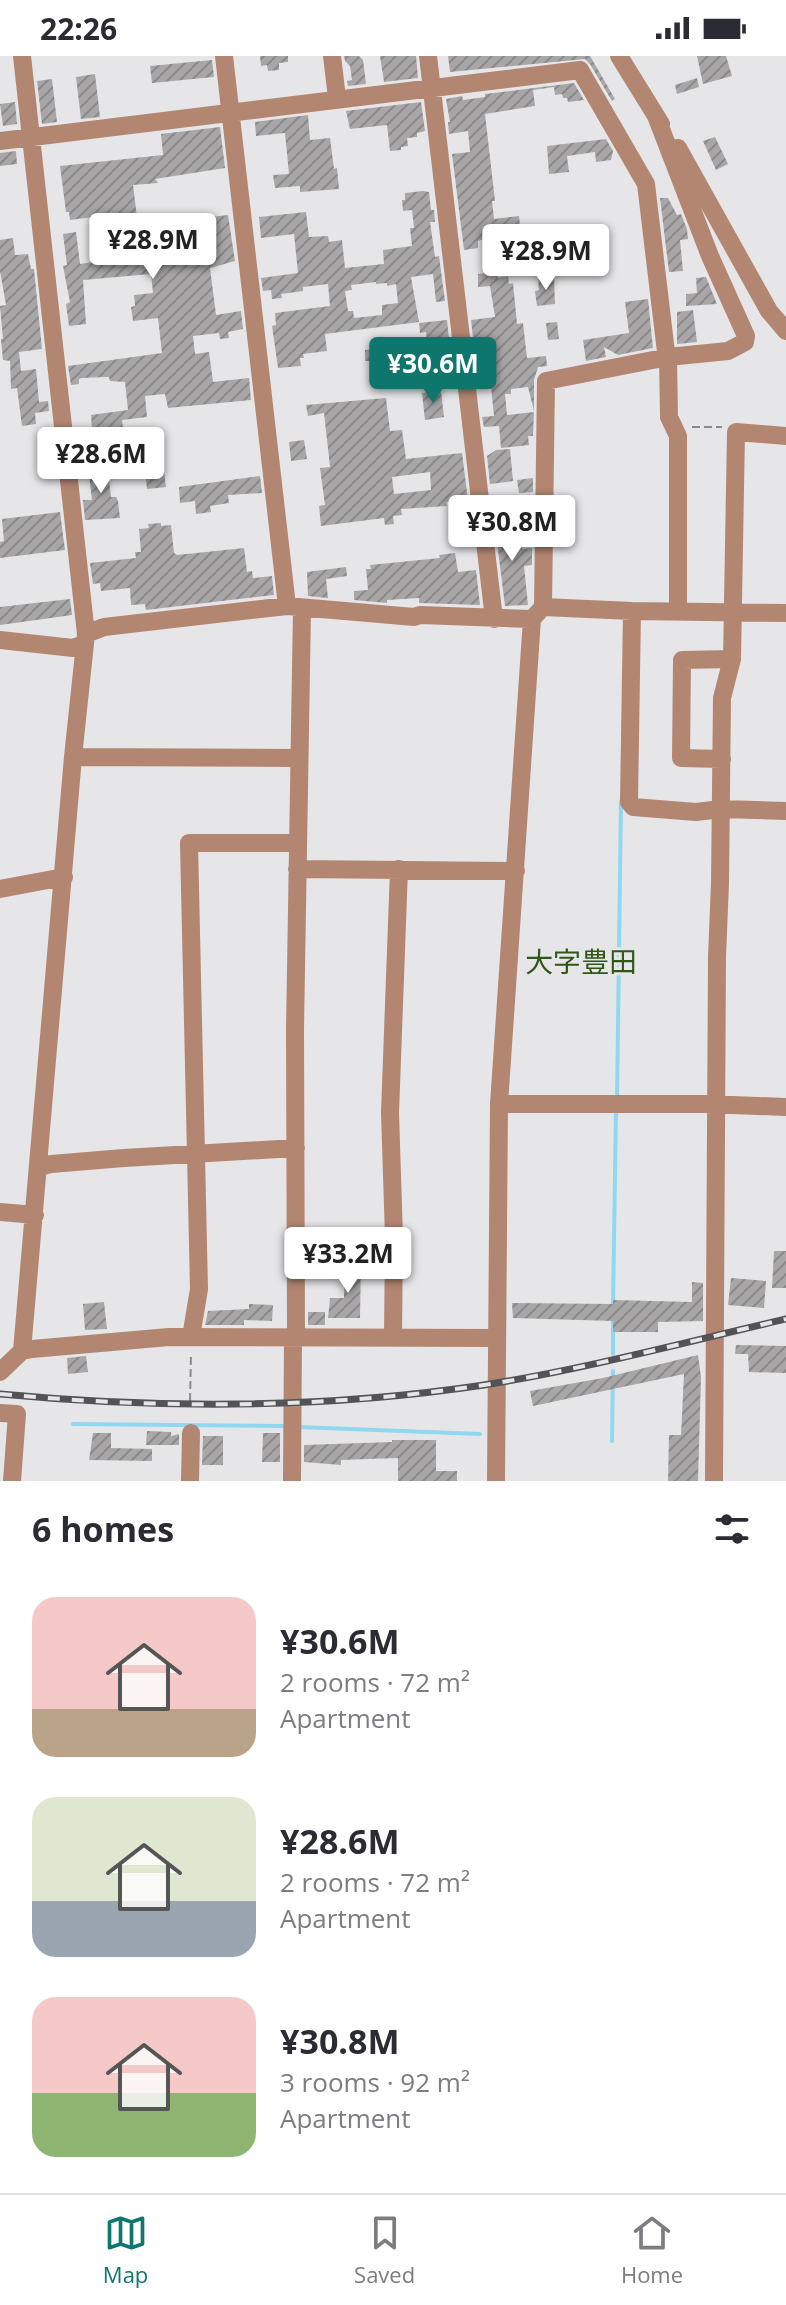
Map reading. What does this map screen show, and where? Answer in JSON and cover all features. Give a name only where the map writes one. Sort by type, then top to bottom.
[{"type":"street","points":[[22,56],[85,639],[22,1351]]},
{"type":"street","points":[[224,56],[295,608],[299,758],[292,1481]]},
{"type":"street","points":[[332,56],[337,98]]},
{"type":"street","points":[[428,56],[494,619]]},
{"type":"street","points":[[619,56],[685,158],[769,311],[786,331]]},
{"type":"street","points":[[0,141],[580,70],[646,184],[668,357],[669,417],[678,436],[678,612]]},
{"type":"street","points":[[496,1481],[499,1104],[537,613],[546,381],[668,357],[728,351],[745,342],[746,336],[710,256],[656,116]]},
{"type":"street","points":[[714,1481],[722,698],[732,659],[736,432],[786,436]]},
{"type":"street","points":[[0,640],[73,648],[104,627],[295,608],[414,617],[494,619],[537,613],[632,611],[786,613]]},
{"type":"street","points":[[632,611],[629,802],[633,807],[696,812],[721,809],[786,811]]},
{"type":"street","points":[[722,759],[681,758],[682,660],[732,659]]},
{"type":"street","points":[[73,757],[299,758]]},
{"type":"street","points":[[191,1337],[199,1289],[189,843],[290,843],[298,840]]},
{"type":"street","points":[[297,869],[516,871]]},
{"type":"street","points":[[393,1337],[390,1113],[399,869]]},
{"type":"street","points":[[0,889],[64,877]]},
{"type":"street","points":[[499,1104],[786,1107]]},
{"type":"street","points":[[39,1167],[296,1148]]},
{"type":"street","points":[[0,1212],[35,1215]]},
{"type":"street","points":[[0,1372],[22,1351],[138,1339],[496,1338]]},
{"type":"street","points":[[0,1413],[17,1414],[12,1481]]},
{"type":"street","points":[[190,1481],[191,1433]]},
{"type":"path","points":[[678,436],[681,426],[730,428],[736,432]]},
{"type":"path","points":[[190,1401],[191,1337]]},
{"type":"building","points":[[260,56],[288,56],[288,62],[279,63],[279,70],[268,71],[267,65],[261,66]]},
{"type":"building","points":[[344,56],[359,56],[363,60],[366,84],[348,86],[347,81],[352,80],[350,66]]},
{"type":"building","points":[[380,56],[416,56],[418,78],[384,82]]},
{"type":"building","points":[[448,56],[590,56],[615,99],[612,101],[585,59],[450,72]]},
{"type":"building","points":[[697,56],[726,56],[732,76],[703,84]]},
{"type":"building","points":[[212,60],[214,77],[152,83],[150,66]]},
{"type":"building","points":[[95,74],[100,117],[81,119],[76,77]]},
{"type":"building","points":[[697,78],[699,87],[677,94],[675,85]]},
{"type":"building","points":[[52,79],[57,122],[42,124],[37,81]]},
{"type":"building","points":[[574,83],[584,100],[568,102],[562,94],[555,95],[554,87],[533,90],[535,106],[485,114],[495,201],[492,201],[494,219],[519,216],[521,235],[488,238],[478,241],[478,248],[464,250],[452,154],[470,152],[468,131],[449,134],[446,99],[462,96],[463,100],[485,97],[485,94]]},
{"type":"building","points":[[15,102],[17,124],[3,126],[0,104]]},
{"type":"building","points":[[421,102],[425,131],[417,133],[417,137],[407,138],[408,146],[401,147],[401,150],[390,151],[387,125],[350,129],[346,111]]},
{"type":"building","points":[[308,115],[310,140],[330,138],[339,189],[300,192],[300,186],[275,188],[273,175],[289,174],[285,133],[256,136],[255,122]]},
{"type":"building","points":[[220,127],[225,168],[155,179],[158,183],[133,185],[142,258],[178,253],[175,221],[228,215],[235,261],[210,268],[216,315],[241,311],[243,329],[228,332],[229,338],[220,339],[219,333],[193,336],[195,354],[209,352],[213,382],[249,378],[251,400],[168,408],[165,394],[145,396],[147,417],[122,420],[125,443],[77,447],[76,432],[92,429],[91,415],[128,410],[125,382],[110,381],[109,377],[82,378],[79,384],[71,385],[68,366],[162,353],[158,318],[133,321],[131,307],[135,306],[134,295],[153,293],[151,274],[83,280],[86,324],[69,326],[66,304],[70,302],[63,266],[67,265],[63,234],[76,232],[80,264],[98,261],[93,217],[70,220],[69,212],[66,212],[60,166],[163,155],[161,134]]},
{"type":"building","points":[[715,137],[728,164],[716,170],[703,141]]},
{"type":"building","points":[[606,139],[613,151],[611,160],[596,162],[595,152],[567,156],[569,172],[549,174],[547,146]]},
{"type":"building","points":[[16,151],[17,164],[0,166],[0,153]]},
{"type":"building","points":[[429,192],[431,210],[434,210],[435,222],[430,222],[435,257],[439,256],[445,301],[436,302],[433,274],[411,277],[419,322],[325,334],[327,351],[303,354],[301,366],[278,368],[272,326],[276,325],[275,313],[330,306],[328,284],[303,287],[303,291],[281,294],[282,298],[272,299],[271,290],[263,291],[261,278],[298,273],[294,234],[261,238],[259,217],[306,212],[309,237],[328,236],[329,242],[342,240],[345,268],[384,264],[383,250],[412,246],[412,210],[403,211],[405,193]],"holes":[[[396,284],[398,303],[382,305],[382,315],[354,318],[353,311],[348,311],[345,291],[352,290],[351,285]]]},
{"type":"building","points":[[660,198],[668,198],[677,215],[681,214],[687,229],[688,239],[680,240],[683,271],[669,272]]},
{"type":"building","points":[[13,238],[15,255],[28,254],[31,269],[34,269],[42,349],[19,352],[21,371],[36,369],[39,402],[48,401],[49,411],[35,413],[36,424],[22,426],[17,388],[11,389],[10,361],[3,360],[1,339],[0,306],[6,305],[0,271],[0,240]]},
{"type":"building","points":[[487,273],[487,276],[497,274],[498,278],[508,276],[509,284],[513,283],[517,324],[523,323],[527,358],[546,356],[547,366],[538,367],[534,380],[534,411],[528,387],[511,389],[511,394],[505,394],[507,415],[534,412],[533,436],[528,436],[529,445],[501,448],[499,426],[484,427],[482,417],[494,416],[490,377],[487,378],[480,347],[474,347],[471,320],[495,317],[490,286],[478,287],[478,274]]},
{"type":"building","points":[[554,276],[555,304],[537,306],[535,291],[539,290],[538,278]]},
{"type":"building","points":[[706,277],[717,304],[686,306],[686,294],[697,293],[696,278]]},
{"type":"building","points":[[648,299],[653,348],[618,355],[604,347],[606,357],[586,361],[583,340],[629,333],[625,302]]},
{"type":"building","points":[[693,310],[697,342],[677,344],[677,312]]},
{"type":"building","points":[[447,320],[452,368],[446,369],[446,378],[436,378],[435,367],[432,367],[431,360],[428,361],[426,332],[420,333],[419,323]]},
{"type":"building","points":[[557,322],[559,339],[548,340],[546,323]]},
{"type":"building","points":[[391,347],[393,360],[365,361],[365,350]]},
{"type":"building","points":[[441,391],[444,417],[425,420],[422,393]]},
{"type":"building","points":[[386,398],[390,431],[402,430],[406,459],[462,453],[468,500],[446,502],[447,506],[401,509],[402,515],[393,516],[394,524],[385,525],[384,518],[321,526],[319,506],[325,505],[320,468],[330,467],[324,413],[308,416],[306,405]],"holes":[[[430,472],[431,490],[394,494],[392,477]]]},
{"type":"building","points":[[304,440],[307,459],[291,461],[289,442]]},
{"type":"building","points":[[510,449],[513,481],[490,484],[487,456],[496,450]]},
{"type":"building","points":[[162,456],[166,487],[147,489],[144,458]]},
{"type":"building","points":[[107,462],[111,497],[116,497],[118,501],[120,518],[85,520],[83,500],[92,500],[88,464]]},
{"type":"building","points":[[260,476],[262,493],[228,495],[229,503],[210,506],[211,512],[196,514],[195,501],[180,503],[179,487]]},
{"type":"building","points":[[533,478],[533,492],[519,493],[517,480]]},
{"type":"building","points":[[60,512],[65,550],[0,558],[0,542],[4,541],[2,519]]},
{"type":"building","points":[[510,515],[514,542],[521,541],[522,549],[532,548],[532,565],[524,566],[528,605],[505,606],[494,518]]},
{"type":"building","points":[[161,523],[161,526],[171,525],[174,553],[177,555],[244,548],[247,572],[252,571],[253,578],[272,576],[274,595],[146,610],[145,604],[131,605],[130,588],[101,591],[100,583],[93,584],[90,563],[136,558],[135,552],[141,552],[139,529],[149,528],[148,524]]},
{"type":"building","points":[[455,553],[458,572],[476,570],[480,605],[419,603],[419,598],[387,600],[387,603],[354,600],[354,591],[368,590],[366,569],[371,569],[370,565],[440,558],[439,555]]},
{"type":"building","points":[[346,567],[347,576],[326,579],[328,598],[308,596],[307,572]]},
{"type":"building","points":[[70,599],[72,615],[0,625],[0,607]]},
{"type":"building","points":[[774,1251],[786,1251],[786,1288],[772,1288]]},
{"type":"building","points":[[344,1264],[361,1264],[360,1318],[328,1318],[330,1298],[344,1298]]},
{"type":"building","points":[[731,1278],[766,1281],[764,1308],[728,1305]]},
{"type":"building","points":[[692,1282],[703,1283],[703,1321],[658,1322],[658,1332],[613,1332],[613,1321],[513,1318],[512,1303],[613,1304],[613,1300],[692,1302]]},
{"type":"building","points":[[104,1302],[107,1329],[85,1330],[83,1304]]},
{"type":"building","points":[[249,1304],[273,1305],[272,1321],[244,1320],[244,1325],[205,1325],[208,1311],[249,1309]]},
{"type":"building","points":[[308,1312],[325,1312],[325,1325],[308,1325]]},
{"type":"building","points":[[736,1345],[786,1346],[786,1373],[749,1372],[748,1354],[735,1354]]},
{"type":"building","points":[[698,1355],[701,1377],[698,1481],[668,1481],[669,1435],[681,1435],[684,1374],[533,1406],[530,1391],[603,1378]]},
{"type":"building","points":[[86,1356],[88,1372],[68,1374],[67,1358]]},
{"type":"building","points":[[147,1431],[171,1432],[171,1436],[179,1434],[179,1445],[146,1445]]},
{"type":"building","points":[[93,1433],[111,1433],[111,1448],[152,1449],[152,1461],[89,1460]]},
{"type":"building","points":[[263,1433],[280,1433],[280,1462],[262,1462]]},
{"type":"building","points":[[203,1436],[223,1436],[223,1465],[202,1465]]},
{"type":"building","points":[[436,1440],[436,1471],[457,1471],[457,1481],[398,1481],[398,1458],[341,1460],[341,1465],[304,1462],[304,1445]]},
{"type":"waterway","points":[[617,1101],[621,801]]},
{"type":"waterway","points":[[613,1305],[616,1109]]},
{"type":"waterway","points":[[613,1321],[613,1354]]},
{"type":"waterway","points":[[612,1441],[613,1371]]},
{"type":"waterway","points":[[73,1424],[285,1426]]},
{"type":"waterway","points":[[298,1427],[480,1434]]},
{"type":"railway","points":[[0,1394],[181,1404],[363,1399],[484,1385],[560,1371],[786,1319]]},
{"type":"district","name":"大字豊田","points":[[581,961]]}]
